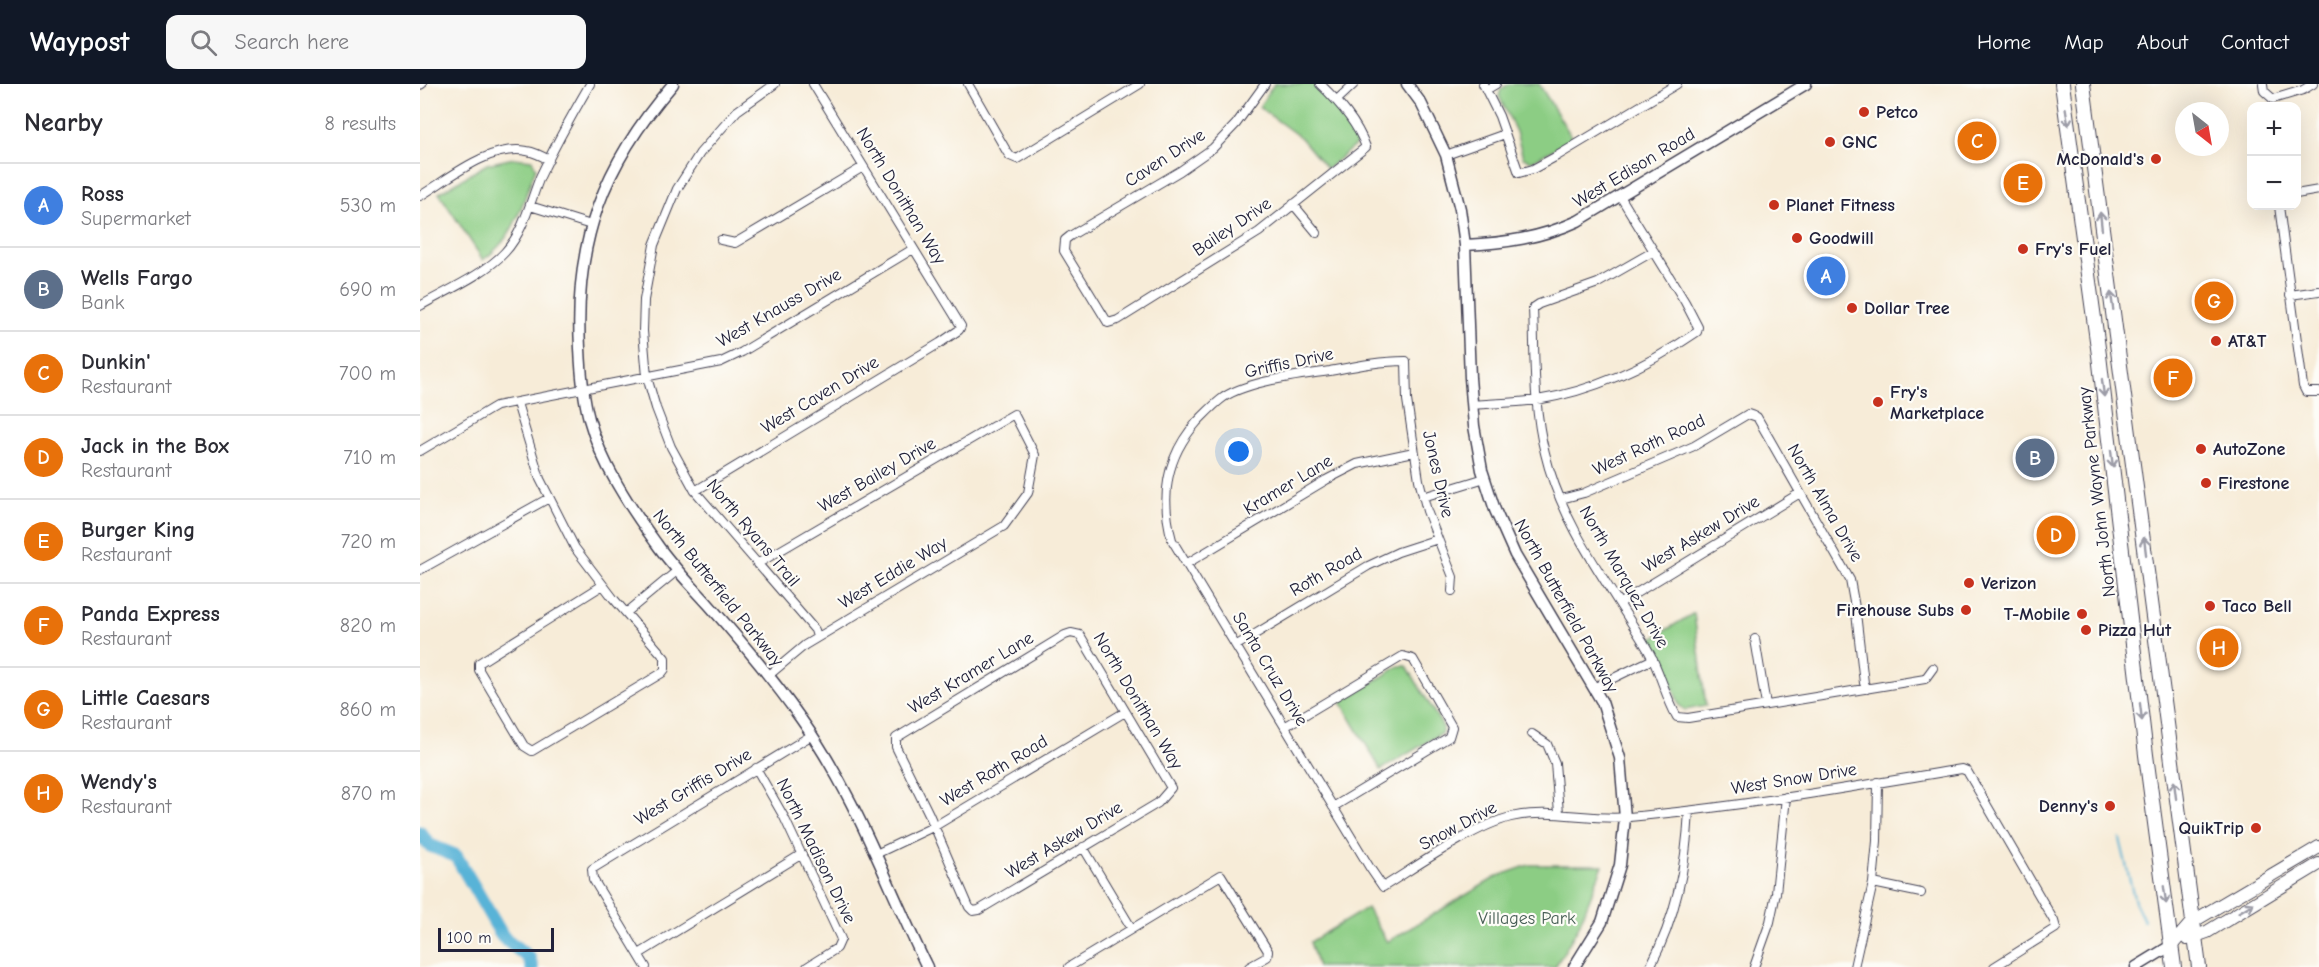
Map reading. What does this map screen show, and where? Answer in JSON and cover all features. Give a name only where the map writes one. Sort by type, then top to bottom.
[{"type":"highway","name":"North John Wayne Parkway","points":[[2062,84],[2174,967]]},
{"type":"highway","points":[[2083,84],[2199,967]]},
{"type":"highway","points":[[2122,544],[2138,588],[2141,591],[2149,591]]},
{"type":"main road","points":[[2172,945],[2319,847]]},
{"type":"main road","points":[[2299,876],[2304,866],[2319,857]]},
{"type":"main road","points":[[2193,929],[2207,932],[2319,864]]},
{"type":"street","points":[[420,306],[487,266],[506,251],[526,218],[562,130],[590,84]]},
{"type":"street","name":"North Butterfield Parkway","points":[[673,84],[644,117],[610,176],[591,225],[582,266],[578,312],[584,389],[589,420],[612,476],[657,544],[768,676],[812,735],[841,781],[927,967]]},
{"type":"street","name":"North Ryans Trail","points":[[775,84],[737,111],[700,153],[677,189],[654,245],[644,300],[643,331],[647,377],[670,447],[695,491],[814,630],[817,637]]},
{"type":"street","name":"North Donithan Way","points":[[813,84],[961,326]]},
{"type":"street","points":[[968,84],[1010,156],[1017,159],[1140,84]]},
{"type":"street","name":"Caven Drive","points":[[1108,322],[1064,251],[1065,240],[1214,148],[1236,124],[1265,84]]},
{"type":"street","points":[[1320,84],[1337,100],[1354,84]]},
{"type":"street","name":"North Butterfield Parkway","points":[[1407,84],[1421,103],[1446,155],[1458,199],[1465,245],[1474,426],[1485,478],[1495,510],[1515,555],[1602,702],[1620,758],[1625,818],[1620,865],[1602,922],[1574,967]]},
{"type":"street","points":[[1496,84],[1485,87],[1519,173],[1533,170],[1677,84]]},
{"type":"street","name":"West Edison Road","points":[[1465,245],[1500,243],[1550,233],[1578,221],[1806,84]]},
{"type":"street","points":[[2263,84],[2264,91],[2273,99],[2303,90],[2313,84]]},
{"type":"street","name":"Bailey Drive","points":[[1108,322],[1118,320],[1242,243],[1366,147],[1362,136],[1337,100]]},
{"type":"street","points":[[1446,155],[1505,134]]},
{"type":"street","points":[[420,196],[489,155],[508,151],[526,151],[549,160]]},
{"type":"street","points":[[721,240],[735,243],[863,167]]},
{"type":"street","points":[[2301,193],[2319,190]]},
{"type":"street","points":[[1473,405],[1538,400],[1596,384],[1629,372],[1697,332],[1698,327],[1685,302],[1620,196]]},
{"type":"street","points":[[1293,204],[1317,233]]},
{"type":"street","points":[[530,206],[591,225]]},
{"type":"street","points":[[2279,210],[2303,386],[2306,392],[2319,392]]},
{"type":"street","name":"West Knauss Drive","points":[[420,451],[496,406],[721,362],[742,352],[913,249]]},
{"type":"street","name":"North Marquez Drive","points":[[1654,252],[1598,283],[1533,308],[1538,400],[1545,453],[1572,525],[1653,659],[1677,717],[1688,718],[1766,705]]},
{"type":"street","points":[[2290,295],[2319,291]]},
{"type":"street","name":"West Caven Drive","points":[[695,491],[940,343],[959,330],[961,326]]},
{"type":"street","name":"Griffis Drive","points":[[1172,459],[1184,437],[1210,408],[1224,397],[1243,389],[1299,375],[1383,361],[1406,361]]},
{"type":"street","name":"Jones Drive","points":[[1406,361],[1407,400],[1414,453],[1424,497],[1453,577],[1452,591]]},
{"type":"street","points":[[517,403],[540,479],[575,548],[665,658],[665,669],[532,751],[524,746],[479,670],[479,663],[488,655],[603,585]]},
{"type":"street","name":"West Bailey Drive","points":[[757,564],[1014,414],[1035,454],[1028,493]]},
{"type":"street","name":"West Roth Road","points":[[1561,499],[1584,493],[1694,446],[1748,414]]},
{"type":"street","name":"North Alma Drive","points":[[1748,414],[1757,417],[1850,580],[1864,682],[1867,689]]},
{"type":"street","name":"Kramer Lane","points":[[1186,564],[1326,480],[1357,464],[1414,453]]},
{"type":"street","name":"Santa Cruz Drive","points":[[1172,459],[1166,482],[1165,506],[1172,540],[1383,887]]},
{"type":"street","points":[[1424,497],[1485,478]]},
{"type":"street","name":"West Eddie Way","points":[[768,676],[817,637],[1005,526],[1028,493]]},
{"type":"street","name":"West Askew Drive","points":[[1620,603],[1800,494]]},
{"type":"street","points":[[420,571],[511,517],[549,498]]},
{"type":"street","name":"Roth Road","points":[[1236,645],[1368,566],[1398,552],[1438,539]]},
{"type":"street","points":[[626,613],[678,570]]},
{"type":"street","name":"North Donithan Way","points":[[1071,633],[1080,635],[1171,788],[1169,792]]},
{"type":"street","name":"West Kramer Lane","points":[[935,826],[896,747],[896,738],[1071,633]]},
{"type":"street","points":[[1755,639],[1766,705],[1925,679],[1933,668]]},
{"type":"street","points":[[1286,726],[1398,658],[1407,656],[1413,659],[1433,692],[1450,722],[1452,732],[1444,741],[1334,807]]},
{"type":"street","points":[[1593,688],[1653,659]]},
{"type":"street","name":"West Roth Road","points":[[876,854],[935,826],[1125,712]]},
{"type":"street","points":[[1532,734],[1547,744],[1555,763],[1559,813]]},
{"type":"street","name":"West Griffis Drive","points":[[639,954],[593,879],[592,869],[812,735]]},
{"type":"street","name":"North Madison Drive","points":[[756,768],[784,817],[841,939],[837,948],[807,967]]},
{"type":"street","name":"West Snow Drive","points":[[1625,818],[1967,771],[2054,921],[2055,928],[1994,967]]},
{"type":"street","points":[[1854,967],[1873,883],[1877,841],[1878,782]]},
{"type":"street","name":"West Askew Drive","points":[[935,826],[969,908],[973,911],[979,910],[1158,802],[1169,792]]},
{"type":"street","points":[[1754,967],[1770,922],[1776,893],[1786,797]]},
{"type":"street","points":[[1650,967],[1663,942],[1675,907],[1686,856],[1689,811]]},
{"type":"street","name":"Snow Drive","points":[[1383,887],[1479,830],[1509,818],[1542,812],[1625,818]]},
{"type":"street","points":[[1083,847],[1132,929]]},
{"type":"street","points":[[646,967],[639,954],[802,854]]},
{"type":"street","points":[[1069,967],[1221,875],[1268,951],[1267,957],[1250,967]]},
{"type":"street","points":[[1873,883],[1921,893]]},
{"type":"street","points":[[2136,967],[2172,945]]},
{"type":"green space","points":[[1274,84],[1313,84],[1347,120],[1357,136],[1358,143],[1327,169],[1301,138],[1259,107]]},
{"type":"green space","points":[[1509,84],[1539,84],[1573,139],[1532,161],[1523,158],[1516,132],[1499,96],[1501,89]]},
{"type":"green space","points":[[514,158],[532,160],[536,168],[511,230],[504,241],[483,260],[439,193],[487,164]]},
{"type":"green space","points":[[1694,613],[1706,706],[1685,710],[1679,705],[1665,665],[1651,639]]},
{"type":"green space","points":[[1399,666],[1407,666],[1443,727],[1442,733],[1381,770],[1341,702]]},
{"type":"green space","name":"Villages Park","points":[[1529,865],[1603,865],[1578,928],[1555,967],[1318,967],[1310,942],[1367,908],[1387,942],[1498,876]]},
{"type":"waterway","points":[[420,833],[429,845],[456,856],[503,937],[529,958],[532,967]]},
{"type":"waterway","points":[[2120,839],[2135,902],[2144,921]]},
{"type":"place","name":"Petco","points":[[1864,112]]},
{"type":"place","name":"Dunkin'","points":[[1977,141]]},
{"type":"place","name":"GNC","points":[[1830,142]]},
{"type":"place","name":"McDonald's","points":[[2156,159]]},
{"type":"place","name":"Burger King","points":[[2023,183]]},
{"type":"place","name":"Planet Fitness","points":[[1774,205]]},
{"type":"place","name":"Goodwill","points":[[1797,238]]},
{"type":"place","name":"Fry's Fuel","points":[[2023,249]]},
{"type":"place","name":"Ross","points":[[1826,276]]},
{"type":"place","name":"Little Caesars","points":[[2214,301]]},
{"type":"place","name":"Dollar Tree","points":[[1852,308]]},
{"type":"place","name":"AT&T","points":[[2216,341]]},
{"type":"place","name":"Panda Express","points":[[2173,378]]},
{"type":"place","name":"Fry's Marketplace","points":[[1878,402]]},
{"type":"place","name":"AutoZone","points":[[2201,449]]},
{"type":"place","name":"Wells Fargo","points":[[2035,458]]},
{"type":"place","name":"Firestone","points":[[2206,483]]},
{"type":"place","name":"Jack in the Box","points":[[2056,535]]},
{"type":"place","name":"Verizon","points":[[1969,583]]},
{"type":"place","name":"Taco Bell","points":[[2210,606]]},
{"type":"place","name":"Firehouse Subs","points":[[1966,610]]},
{"type":"place","name":"T-Mobile","points":[[2082,614]]},
{"type":"place","name":"Pizza Hut","points":[[2086,630]]},
{"type":"place","name":"Wendy's","points":[[2219,648]]},
{"type":"place","name":"Denny's","points":[[2110,806]]},
{"type":"place","name":"QuikTrip","points":[[2256,828]]}]
